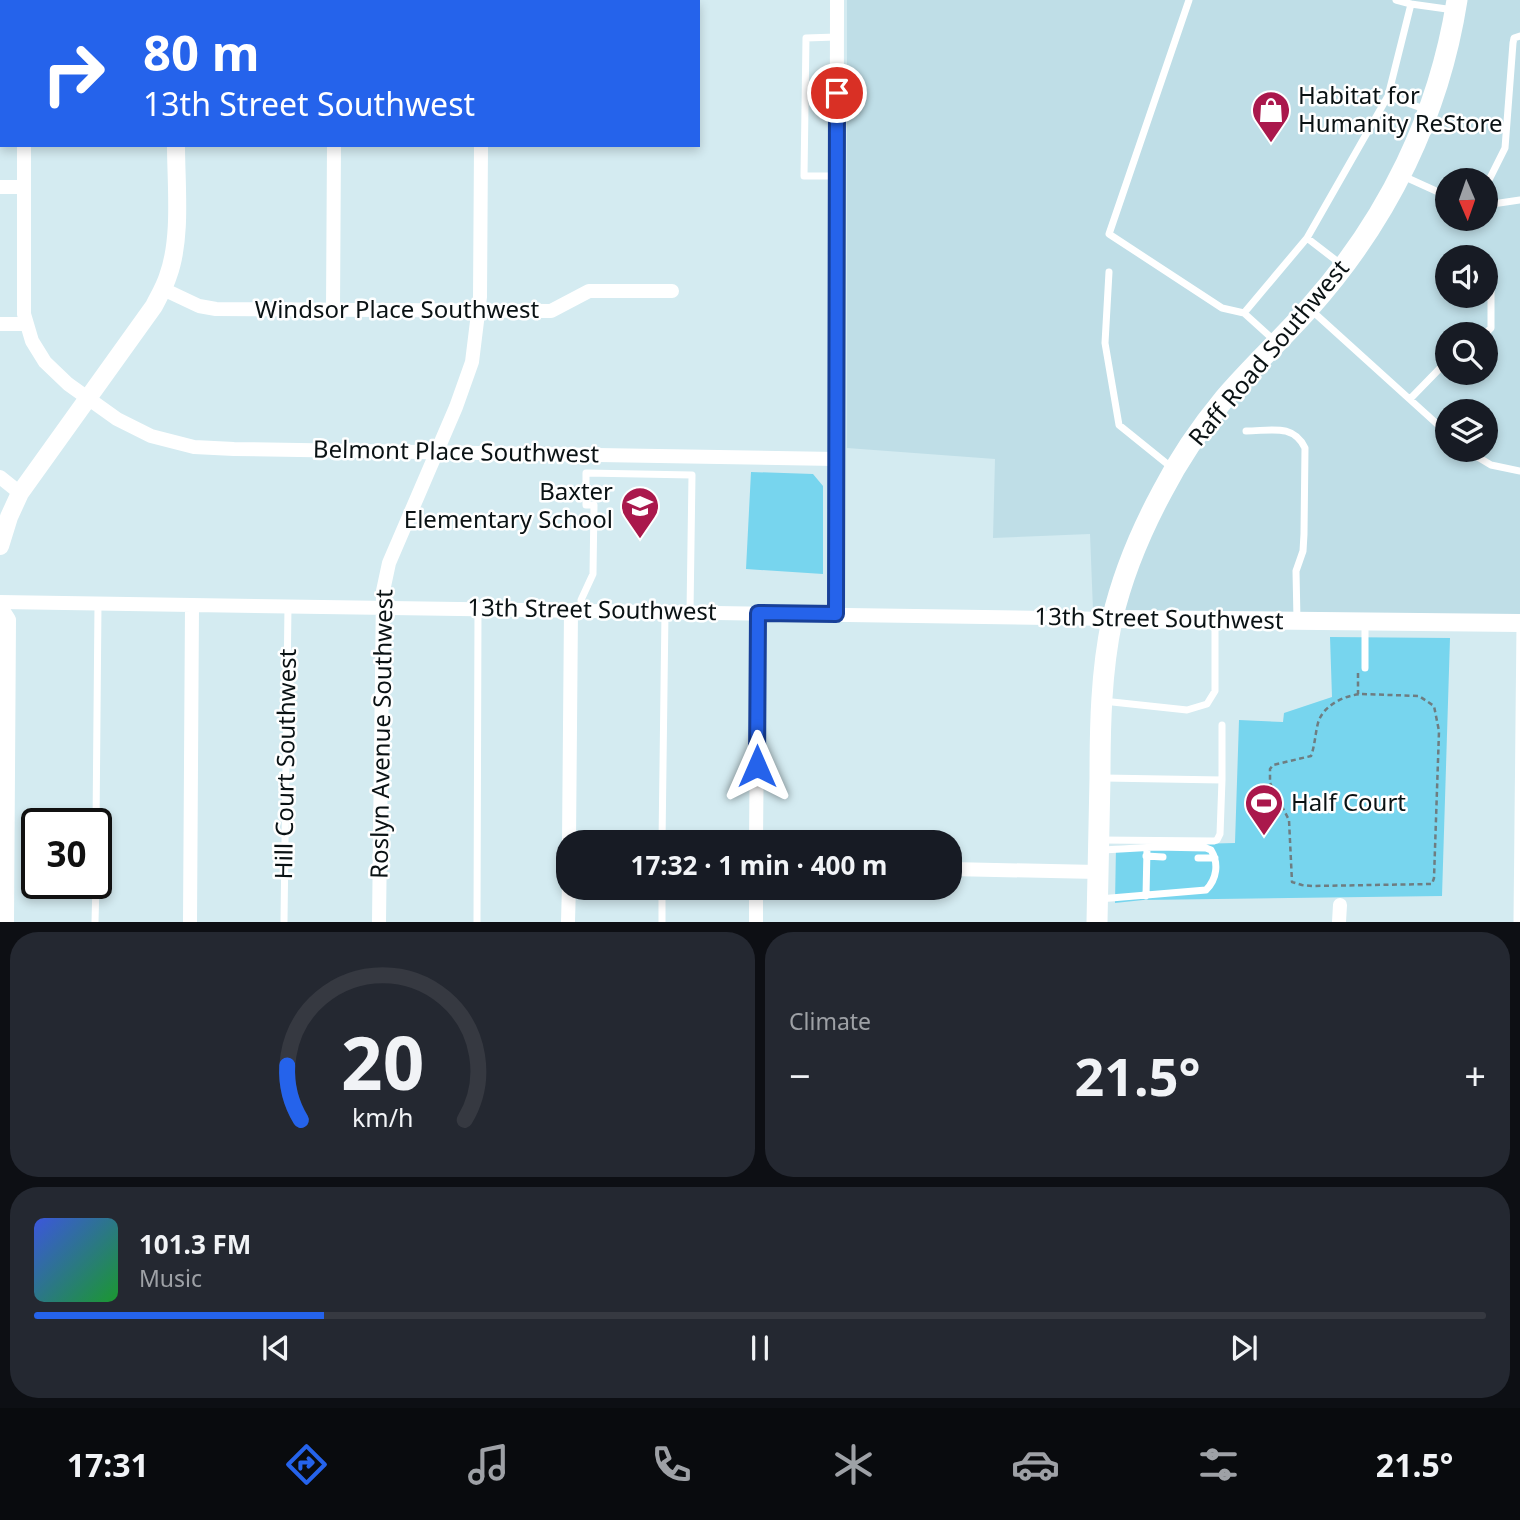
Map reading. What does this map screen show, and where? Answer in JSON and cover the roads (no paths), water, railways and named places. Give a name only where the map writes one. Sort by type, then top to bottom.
[{"type":"main road","name":"Raff Road Southwest","points":[[1097,922],[1102,701],[1113,618],[1138,545],[1174,469],[1217,407],[1309,308],[1370,230],[1401,175],[1429,111],[1447,52],[1456,5]]},
{"type":"street","points":[[836,614],[837,0]]},
{"type":"street","points":[[0,324],[26,324],[23,295],[24,147]]},
{"type":"street","points":[[0,546],[20,493],[154,306],[163,289],[174,257],[176,147]]},
{"type":"street","points":[[333,310],[334,147]]},
{"type":"street","name":"Roslyn Avenue Southwest","points":[[379,922],[383,591],[389,563],[466,380],[476,344],[479,311],[481,147]]},
{"type":"street","points":[[0,187],[23,187]]},
{"type":"street","name":"Windsor Place Southwest","points":[[163,289],[199,306],[216,309],[479,311],[551,310],[589,291],[672,291]]},
{"type":"street","name":"Belmont Place Southwest","points":[[26,324],[32,341],[45,362],[88,398],[117,419],[151,436],[194,447],[836,459]]},
{"type":"street","points":[[0,477],[20,493]]},
{"type":"street","name":"13th Street Southwest","points":[[0,602],[1520,623]]},
{"type":"street","points":[[190,922],[192,606]]},
{"type":"street","points":[[0,609],[6,620],[5,922]]},
{"type":"street","points":[[569,830],[576,610]]},
{"type":"street","points":[[757,830],[758,613]]},
{"type":"street","points":[[962,869],[1098,872]]},
{"type":"street","points":[[568,922],[569,900]]},
{"type":"street","points":[[756,900],[756,922]]},
{"type":"street","points":[[1339,922],[1340,905]]},
{"type":"lane","points":[[1189,0],[1109,234],[1222,308],[1244,313],[1277,342]]},
{"type":"lane","points":[[1396,0],[1411,4],[1456,5]]},
{"type":"lane","points":[[1244,313],[1307,238],[1388,96],[1411,4]]},
{"type":"lane","points":[[1495,168],[1505,148],[1513,43],[1514,38],[1520,36]]},
{"type":"lane","points":[[837,37],[806,38],[804,176],[837,177]]},
{"type":"lane","points":[[1388,96],[1429,111]]},
{"type":"lane","points":[[1401,175],[1435,191]]},
{"type":"lane","points":[[1498,203],[1520,200]]},
{"type":"lane","points":[[1307,238],[1344,266]]},
{"type":"lane","points":[[1109,272],[1105,343],[1119,425],[1174,469]]},
{"type":"lane","points":[[1309,308],[1435,422]]},
{"type":"lane","points":[[1410,399],[1435,373]]},
{"type":"lane","points":[[1246,431],[1290,430],[1300,437],[1305,448],[1303,551],[1296,570],[1297,621]]},
{"type":"lane","points":[[1485,462],[1520,471]]},
{"type":"lane","points":[[576,610],[593,574],[594,505],[586,505],[586,473],[692,475],[690,613]]},
{"type":"lane","points":[[96,808],[98,604]]},
{"type":"lane","name":"Hill Court Southwest","points":[[284,922],[288,606]]},
{"type":"lane","points":[[477,922],[478,608]]},
{"type":"lane","points":[[663,830],[665,612]]},
{"type":"lane","points":[[1102,701],[1187,710],[1207,704],[1215,691],[1215,620]]},
{"type":"lane","points":[[1361,668],[1365,622]]},
{"type":"lane","points":[[1517,922],[1520,623]]},
{"type":"lane","points":[[1099,845],[1217,840],[1220,834],[1222,725]]},
{"type":"lane","points":[[1100,778],[1222,780]]},
{"type":"lane","points":[[1099,845],[1163,857]]},
{"type":"lane","points":[[1098,899],[1206,890],[1213,883],[1216,873],[1215,858],[1211,850],[1156,847],[1146,853]]},
{"type":"lane","points":[[1146,853],[1146,896]]},
{"type":"lane","points":[[1198,858],[1215,858]]},
{"type":"lane","points":[[95,922],[96,899]]},
{"type":"lane","points":[[662,900],[662,922]]},
{"type":"place","name":"Habitat for Humanity ReStore","points":[[1271,144]]},
{"type":"place","name":"Baxter Elementary School","points":[[640,540]]},
{"type":"place","name":"Half Court","points":[[1264,837]]}]
